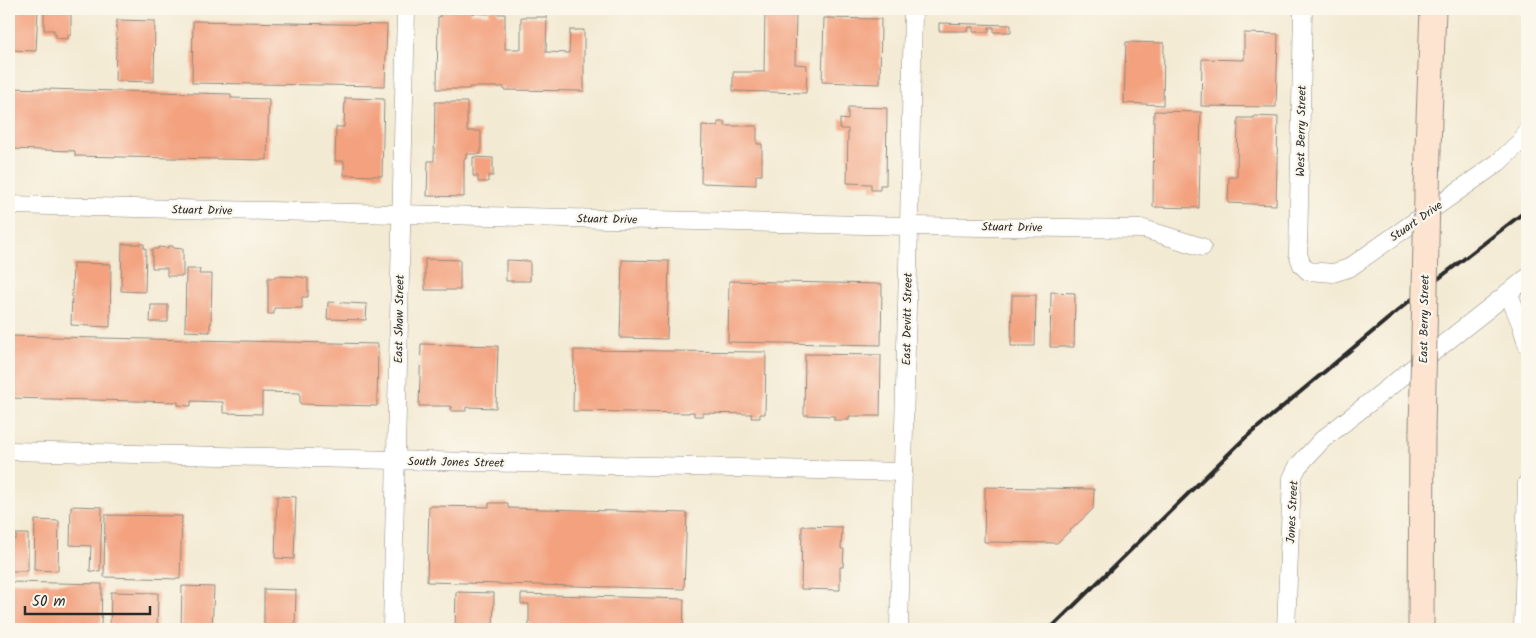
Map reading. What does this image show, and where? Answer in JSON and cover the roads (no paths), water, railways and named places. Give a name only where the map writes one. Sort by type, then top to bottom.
[{"type":"main road","name":"East Berry Street","points":[[1421,629],[1422,431],[1433,9]]},
{"type":"street","name":"East Shaw Street","points":[[392,629],[406,9]]},
{"type":"street","name":"East Devitt Street","points":[[898,629],[913,9]]},
{"type":"street","name":"West Berry Street","points":[[1298,254],[1303,9]]},
{"type":"street","name":"Stuart Drive","points":[[1298,254],[1302,264],[1308,271],[1333,273],[1350,268],[1499,162],[1523,139],[1527,131]]},
{"type":"street","name":"Stuart Drive","points":[[9,205],[909,226],[1144,229],[1202,248]]},
{"type":"street","points":[[1527,278],[1508,292],[1527,344]]},
{"type":"street","name":"Jones Street","points":[[1286,629],[1292,478],[1298,466],[1322,440],[1508,292]]},
{"type":"street","name":"South Jones Street","points":[[9,452],[903,472]]},
{"type":"street","points":[[1523,629],[1527,483]]},
{"type":"railway","points":[[1050,629],[1245,438],[1407,303],[1527,210]]}]
